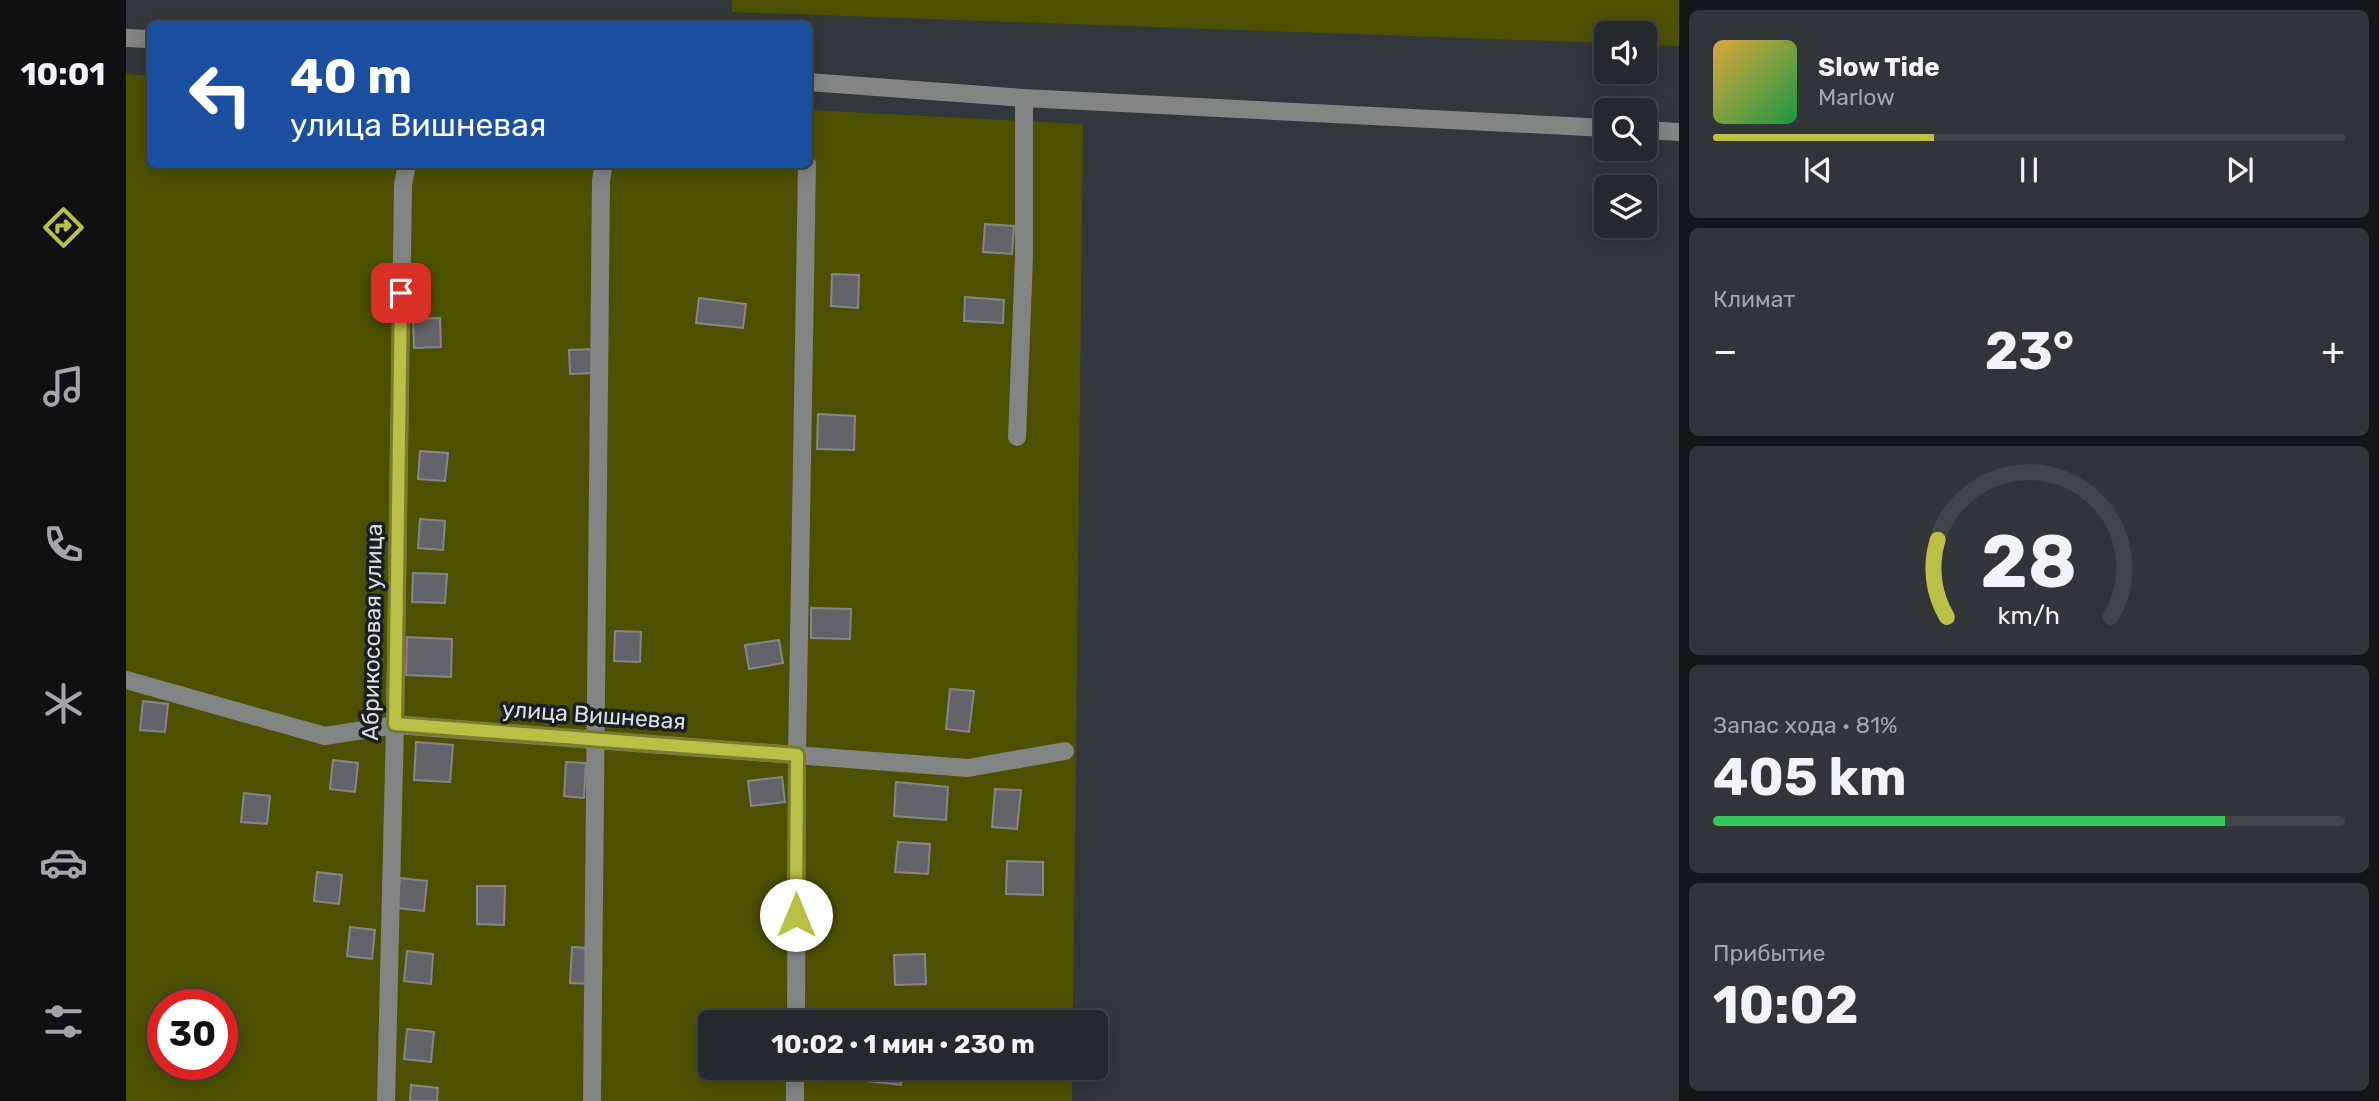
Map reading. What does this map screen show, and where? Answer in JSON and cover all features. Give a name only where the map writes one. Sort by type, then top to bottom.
[{"type":"street","points":[[126,38],[147,39]]},
{"type":"street","points":[[812,82],[1024,98],[1594,127]]},
{"type":"street","points":[[1017,437],[1024,257],[1024,98]]},
{"type":"street","points":[[1657,131],[1679,132]]},
{"type":"street","name":"Абрикосовая улица","points":[[386,1101],[403,185],[406,168]]},
{"type":"street","points":[[592,1101],[601,180],[603,168]]},
{"type":"street","points":[[796,1010],[797,755],[807,168]]},
{"type":"street","name":"улица Вишневая","points":[[126,680],[325,736],[395,724],[968,768],[1065,751]]},
{"type":"street","points":[[795,1080],[795,1101]]},
{"type":"shaded area","points":[[732,0],[1679,0],[1679,46],[1657,45],[1657,21],[1594,21],[1594,43],[732,12]]},
{"type":"shaded area","points":[[126,74],[147,76],[147,168],[812,168],[812,110],[1083,124],[1073,1010],[698,1010],[698,1080],[1072,1080],[1072,1101],[126,1101]]},
{"type":"building","points":[[985,224],[1014,226],[1012,254],[983,252]]},
{"type":"building","points":[[832,274],[859,275],[858,308],[831,306]]},
{"type":"building","points":[[965,297],[1004,300],[1003,323],[964,321]]},
{"type":"building","points":[[699,298],[746,304],[743,328],[696,323]]},
{"type":"building","points":[[440,318],[441,347],[414,348],[413,319]]},
{"type":"building","points":[[593,349],[595,373],[570,374],[569,350]]},
{"type":"building","points":[[818,414],[855,416],[854,450],[817,449]]},
{"type":"building","points":[[420,451],[448,453],[445,481],[418,479]]},
{"type":"building","points":[[420,519],[445,521],[443,550],[418,548]]},
{"type":"building","points":[[413,573],[447,574],[445,603],[412,602]]},
{"type":"building","points":[[811,608],[851,609],[850,639],[811,638]]},
{"type":"building","points":[[615,631],[641,632],[640,662],[614,661]]},
{"type":"building","points":[[407,637],[452,639],[451,677],[406,675]]},
{"type":"building","points":[[779,640],[783,663],[749,669],[745,645]]},
{"type":"building","points":[[950,689],[974,691],[969,732],[946,729]]},
{"type":"building","points":[[143,701],[168,704],[165,732],[140,730]]},
{"type":"building","points":[[416,742],[453,745],[450,782],[414,780]]},
{"type":"building","points":[[333,760],[358,763],[355,792],[330,789]]},
{"type":"building","points":[[566,762],[586,763],[584,798],[564,796]]},
{"type":"building","points":[[782,777],[785,802],[751,806],[748,781]]},
{"type":"building","points":[[896,782],[948,787],[946,820],[894,816]]},
{"type":"building","points":[[995,789],[1021,790],[1017,829],[992,827]]},
{"type":"building","points":[[244,793],[270,796],[267,824],[241,822]]},
{"type":"building","points":[[898,842],[930,844],[928,874],[895,872]]},
{"type":"building","points":[[1007,861],[1043,862],[1043,895],[1006,894]]},
{"type":"building","points":[[317,872],[342,875],[339,904],[314,901]]},
{"type":"building","points":[[400,878],[427,881],[424,911],[397,908]]},
{"type":"building","points":[[477,886],[505,886],[504,925],[477,924]]},
{"type":"building","points":[[350,927],[375,930],[372,959],[347,956]]},
{"type":"building","points":[[572,947],[590,948],[589,984],[570,983]]},
{"type":"building","points":[[407,951],[433,954],[431,984],[404,981]]},
{"type":"building","points":[[925,954],[926,984],[895,985],[894,955]]},
{"type":"building","points":[[407,1029],[434,1032],[431,1062],[404,1059]]},
{"type":"building","points":[[858,1080],[902,1080],[901,1085]]},
{"type":"building","points":[[411,1085],[438,1088],[437,1101],[410,1101]]},
{"type":"route","points":[[401,293],[395,724],[797,755],[796,915]]}]
